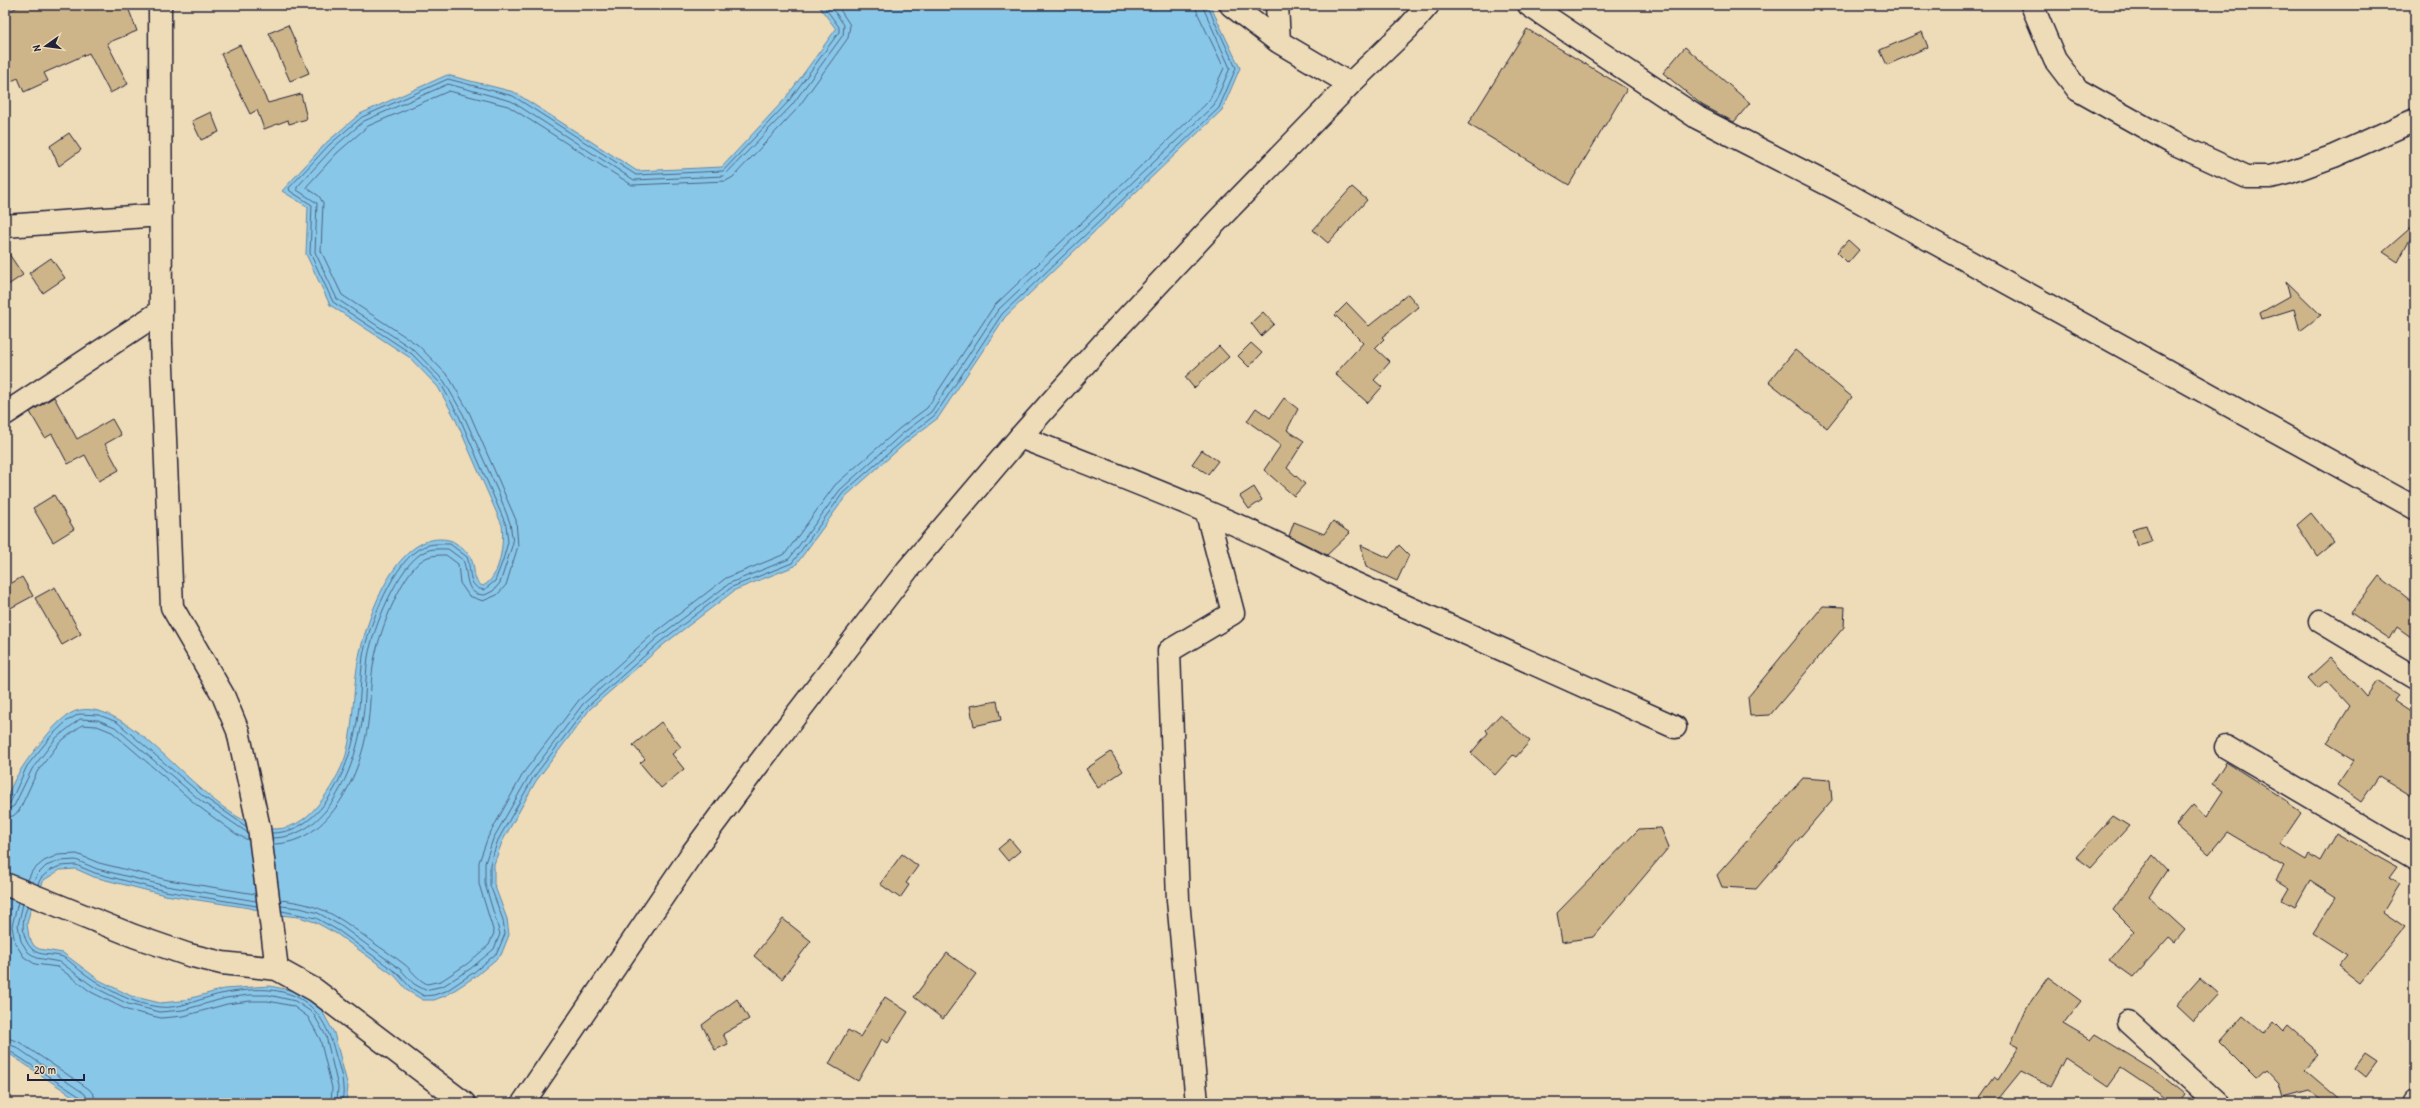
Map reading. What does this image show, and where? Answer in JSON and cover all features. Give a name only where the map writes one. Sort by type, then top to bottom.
[{"type":"main road","points":[[160,5],[160,312],[172,607],[223,695],[238,731],[259,828],[277,969]]},
{"type":"main road","points":[[1231,5],[1279,42],[1350,84]]},
{"type":"main road","points":[[1277,5],[1279,42]]},
{"type":"main road","points":[[523,1103],[628,947],[754,770],[908,569],[1020,437],[1214,224],[1350,84],[1408,28],[1428,5]]},
{"type":"main road","points":[[1408,28],[1442,5]]},
{"type":"main road","points":[[1529,5],[1698,118],[1843,192],[2415,508]]},
{"type":"main road","points":[[2032,5],[2055,60],[2078,90],[2171,142],[2247,177],[2270,177],[2290,172],[2334,156],[2415,120]]},
{"type":"main road","points":[[5,226],[161,215]]},
{"type":"main road","points":[[5,414],[160,312]]},
{"type":"main road","points":[[1020,437],[1155,489],[1308,558],[1347,580],[1675,727]]},
{"type":"main road","points":[[1197,1103],[1178,900],[1169,651],[1233,613],[1207,513]]},
{"type":"main road","points":[[2320,621],[2415,678]]},
{"type":"main road","points":[[2226,747],[2415,858]]},
{"type":"main road","points":[[5,884],[134,936],[189,955],[222,963],[277,969],[315,990],[464,1103]]},
{"type":"main road","points":[[2128,1022],[2217,1103]]},
{"type":"water","points":[[818,5],[1210,5],[1240,68],[1222,110],[1005,317],[938,418],[909,440],[846,496],[795,566],[735,590],[663,645],[590,709],[536,781],[502,842],[494,864],[494,884],[507,919],[509,935],[501,955],[476,976],[447,995],[434,1000],[423,1000],[408,991],[395,976],[337,934],[315,922],[299,917],[270,914],[250,908],[165,895],[94,877],[76,869],[60,870],[44,880],[30,911],[27,924],[29,937],[34,946],[39,949],[63,953],[99,980],[131,996],[160,1003],[181,1001],[224,989],[270,986],[299,992],[320,1007],[334,1033],[348,1087],[346,1103],[83,1103],[5,1051],[5,806],[7,797],[20,770],[38,746],[65,717],[75,711],[80,710],[108,714],[138,733],[199,787],[230,812],[260,827],[290,827],[318,805],[334,781],[344,761],[351,729],[357,665],[364,636],[379,597],[389,578],[401,561],[415,548],[431,540],[453,541],[468,553],[473,565],[476,580],[483,586],[494,575],[500,558],[502,549],[502,525],[455,418],[438,387],[409,357],[330,305],[306,254],[308,207],[282,191],[327,142],[360,114],[447,75],[514,92],[637,171],[722,167],[785,99],[836,29]]},
{"type":"building","points":[[22,5],[127,5],[137,31],[107,43],[128,84],[110,93],[89,53],[44,73],[48,81],[24,92],[18,78],[5,84],[5,13]]},
{"type":"building","points":[[288,25],[309,73],[290,81],[269,33]]},
{"type":"building","points":[[1527,29],[1627,89],[1569,185],[1468,124]]},
{"type":"building","points":[[1922,32],[1928,47],[1887,65],[1880,50]]},
{"type":"building","points":[[240,45],[268,103],[301,94],[307,119],[289,124],[288,120],[264,129],[257,110],[250,114],[221,54]]},
{"type":"building","points":[[1685,47],[1750,103],[1734,122],[1702,105],[1663,73]]},
{"type":"building","points":[[211,112],[219,132],[201,140],[192,121]]},
{"type":"building","points":[[69,133],[81,150],[59,166],[50,146]]},
{"type":"building","points":[[1352,187],[1367,200],[1328,243],[1313,230]]},
{"type":"building","points":[[2415,224],[2415,230],[2398,262],[2383,252]]},
{"type":"building","points":[[1848,240],[1859,250],[1848,263],[1837,252]]},
{"type":"building","points":[[5,248],[23,275],[5,287]]},
{"type":"building","points":[[51,258],[65,278],[43,293],[29,273]]},
{"type":"building","points":[[2286,281],[2321,315],[2300,331],[2294,309],[2262,319],[2260,313],[2290,296]]},
{"type":"building","points":[[1408,294],[1419,307],[1382,337],[1384,339],[1375,348],[1390,362],[1374,380],[1382,387],[1368,403],[1335,374],[1363,343],[1335,315],[1347,303],[1369,326]]},
{"type":"building","points":[[1263,312],[1274,324],[1261,336],[1251,323]]},
{"type":"building","points":[[1251,343],[1262,353],[1249,367],[1238,356]]},
{"type":"building","points":[[1219,346],[1229,357],[1194,388],[1185,377]]},
{"type":"building","points":[[1795,350],[1852,397],[1827,428],[1769,382]]},
{"type":"building","points":[[54,397],[77,439],[112,419],[121,435],[105,444],[119,470],[99,481],[85,455],[68,464],[52,434],[45,438],[30,412]]},
{"type":"building","points":[[1284,398],[1298,409],[1287,430],[1304,441],[1287,468],[1305,484],[1294,496],[1264,470],[1281,445],[1247,421],[1256,408],[1270,418]]},
{"type":"building","points":[[1202,450],[1218,461],[1208,474],[1192,464]]},
{"type":"building","points":[[1254,487],[1262,500],[1249,509],[1240,496]]},
{"type":"building","points":[[54,495],[74,529],[53,542],[33,508]]},
{"type":"building","points":[[2311,513],[2334,542],[2317,556],[2297,525]]},
{"type":"building","points":[[1333,521],[1350,533],[1327,555],[1289,536],[1294,522],[1324,534]]},
{"type":"building","points":[[2146,525],[2152,542],[2138,546],[2132,529]]},
{"type":"building","points":[[1361,545],[1389,558],[1399,545],[1409,555],[1397,581],[1366,567]]},
{"type":"building","points":[[2379,576],[2415,604],[2415,640],[2397,627],[2390,639],[2351,613]]},
{"type":"building","points":[[22,577],[33,596],[5,611],[5,587]]},
{"type":"building","points":[[55,587],[81,634],[62,645],[35,598]]},
{"type":"building","points":[[1823,606],[1845,607],[1844,627],[1770,715],[1750,716],[1748,697]]},
{"type":"building","points":[[2331,657],[2366,697],[2377,681],[2398,695],[2394,701],[2415,715],[2415,798],[2379,776],[2361,802],[2337,785],[2354,760],[2327,743],[2350,706],[2327,681],[2318,689],[2308,678]]},
{"type":"building","points":[[997,701],[1001,720],[974,726],[970,706]]},
{"type":"building","points":[[1500,715],[1530,741],[1516,757],[1513,755],[1495,775],[1471,753],[1488,733],[1486,730]]},
{"type":"building","points":[[661,722],[681,747],[672,754],[684,769],[661,788],[640,763],[645,759],[633,745]]},
{"type":"building","points":[[1111,752],[1123,771],[1098,788],[1086,769]]},
{"type":"building","points":[[2226,762],[2289,802],[2288,804],[2301,813],[2280,844],[2306,860],[2309,854],[2320,861],[2336,833],[2397,867],[2389,878],[2400,884],[2383,912],[2405,927],[2360,983],[2338,966],[2347,955],[2313,933],[2336,897],[2310,880],[2295,907],[2282,900],[2289,888],[2276,880],[2284,866],[2227,832],[2209,854],[2176,825],[2193,805],[2206,817],[2223,791],[2212,784]]},
{"type":"building","points":[[1803,778],[1830,780],[1832,800],[1756,889],[1722,887],[1717,875]]},
{"type":"building","points":[[2113,816],[2129,826],[2091,868],[2076,857]]},
{"type":"building","points":[[1661,828],[1669,847],[1593,937],[1562,942],[1557,913],[1639,829]]},
{"type":"building","points":[[1010,839],[1020,851],[1008,861],[998,849]]},
{"type":"building","points":[[902,854],[918,866],[906,883],[909,885],[900,898],[880,884]]},
{"type":"building","points":[[2153,855],[2167,870],[2149,897],[2185,930],[2175,942],[2169,937],[2133,977],[2109,960],[2134,931],[2113,910]]},
{"type":"building","points":[[783,919],[811,941],[782,979],[754,956]]},
{"type":"building","points":[[947,953],[976,974],[943,1019],[914,997]]},
{"type":"building","points":[[2048,977],[2081,1001],[2063,1024],[2090,1040],[2095,1034],[2160,1074],[2184,1094],[2177,1103],[2173,1103],[2121,1068],[2108,1086],[2065,1057],[2050,1086],[2021,1071],[1995,1103],[1976,1103],[1994,1077],[1998,1080],[2019,1047],[2011,1043],[2027,1007]]},
{"type":"building","points":[[2200,978],[2218,994],[2193,1021],[2176,1005]]},
{"type":"building","points":[[885,997],[908,1012],[888,1043],[882,1039],[858,1081],[829,1064],[848,1030],[860,1037]]},
{"type":"building","points":[[737,999],[749,1019],[723,1034],[728,1044],[715,1050],[702,1025]]},
{"type":"building","points":[[2243,1015],[2264,1033],[2274,1021],[2284,1031],[2288,1026],[2320,1054],[2305,1070],[2344,1103],[2324,1103],[2308,1091],[2283,1098],[2279,1084],[2266,1070],[2256,1079],[2219,1042]]},
{"type":"building","points":[[2365,1054],[2377,1062],[2366,1077],[2355,1068]]}]
